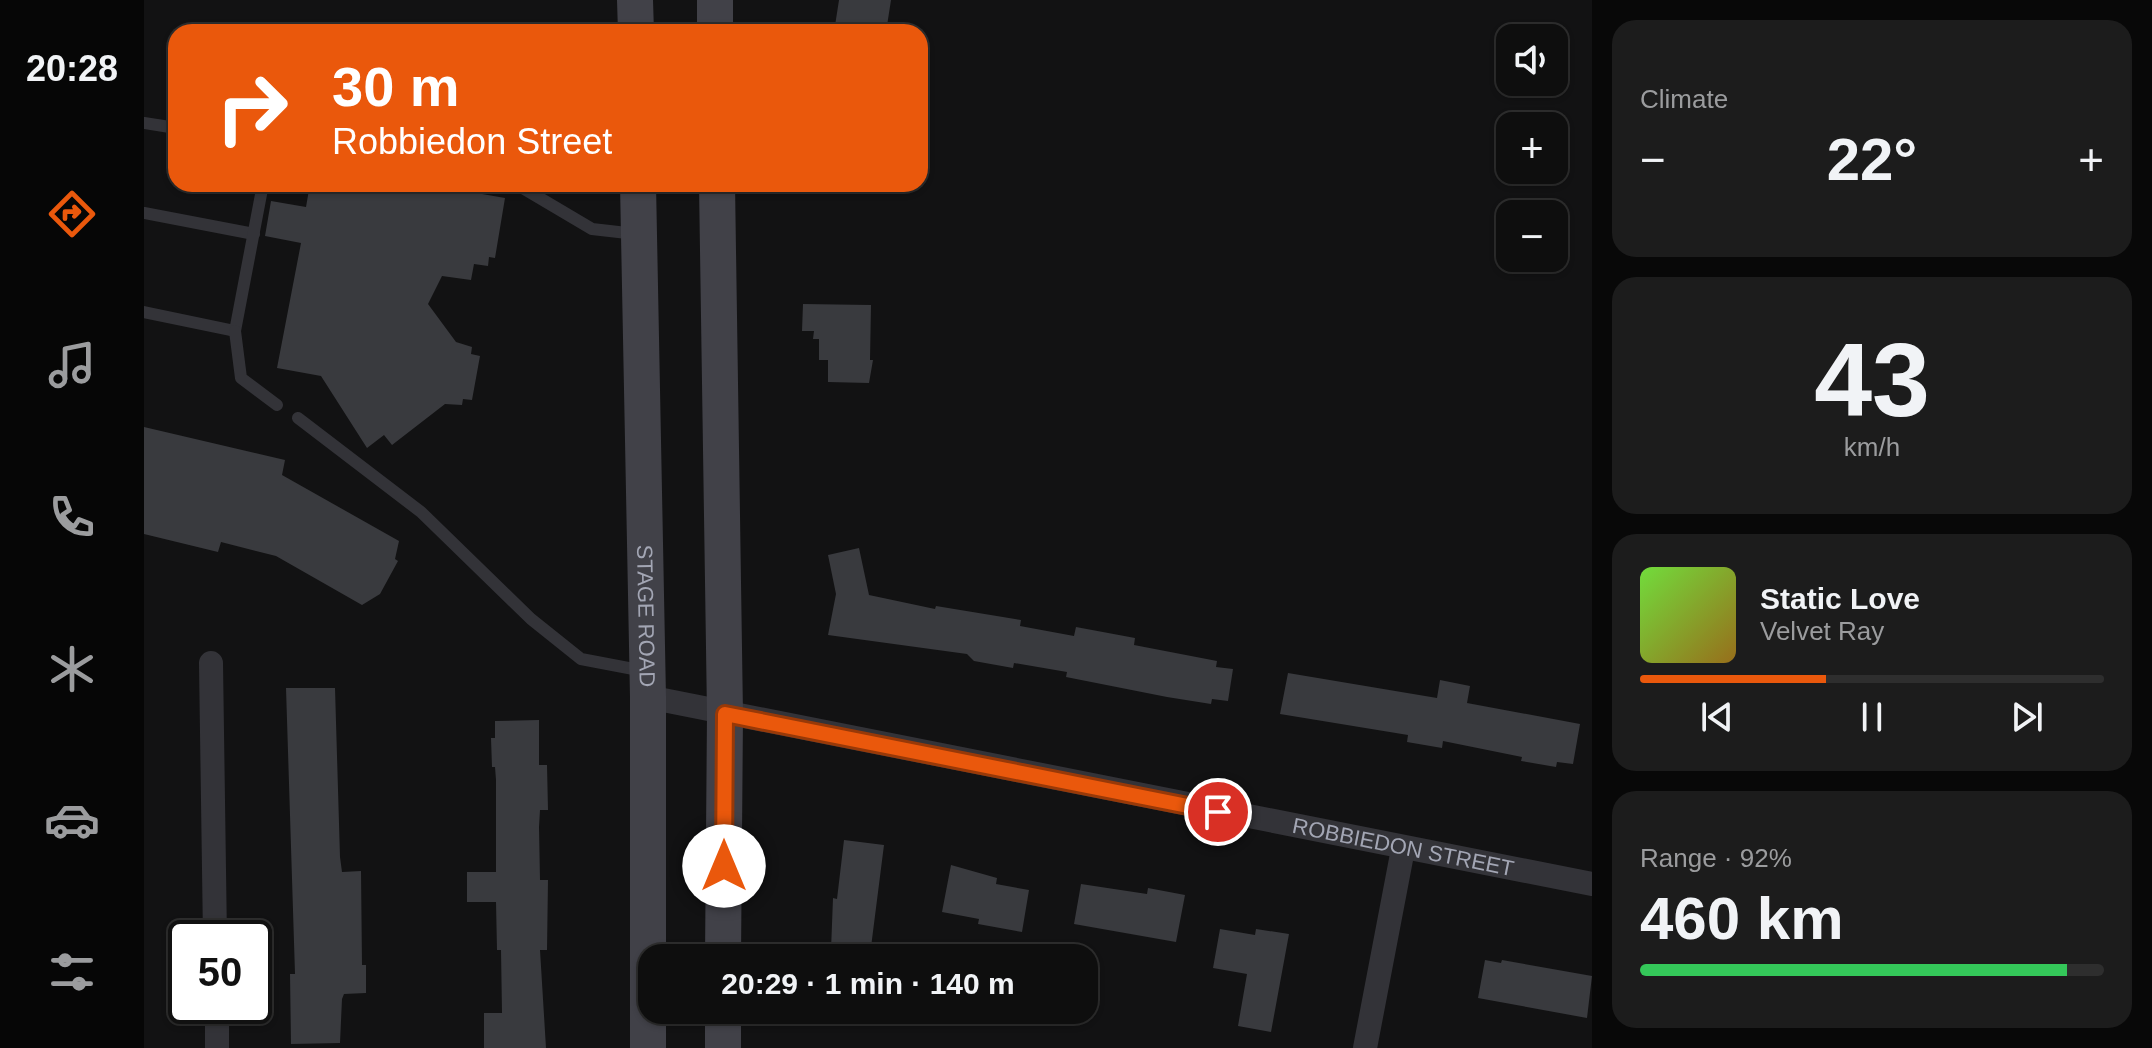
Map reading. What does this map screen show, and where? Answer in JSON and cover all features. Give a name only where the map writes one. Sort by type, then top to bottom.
[{"type":"main road","points":[[635,0],[636,24]]},
{"type":"main road","points":[[715,0],[715,24]]},
{"type":"main road","name":"STAGE ROAD","points":[[638,192],[648,684],[648,1048]]},
{"type":"main road","points":[[717,192],[725,714],[723,944]]},
{"type":"main road","points":[[723,1024],[723,1048]]},
{"type":"street","points":[[211,663],[215,920]]},
{"type":"street","name":"ROBBIEDON STREET","points":[[648,684],[725,714],[1592,884]]},
{"type":"street","points":[[1365,1048],[1403,849]]},
{"type":"street","points":[[217,1024],[217,1048]]},
{"type":"lane","points":[[144,123],[168,127]]},
{"type":"lane","points":[[262,192],[235,331],[241,378],[277,405]]},
{"type":"lane","points":[[530,192],[592,229],[639,235]]},
{"type":"lane","points":[[144,213],[254,234]]},
{"type":"lane","points":[[144,312],[235,331]]},
{"type":"lane","points":[[298,418],[421,512],[531,619],[581,659],[648,684]]},
{"type":"building","points":[[839,0],[891,0],[887,24],[835,24]]},
{"type":"building","points":[[309,192],[471,192],[505,198],[495,258],[489,257],[488,266],[474,264],[471,280],[442,276],[428,304],[456,342],[472,347],[471,354],[480,356],[472,400],[463,399],[462,405],[445,404],[392,445],[384,435],[367,448],[321,376],[277,368],[301,243],[265,236],[271,201],[306,207]]},
{"type":"building","points":[[803,304],[871,305],[870,360],[873,360],[869,383],[828,382],[828,360],[819,360],[819,339],[813,339],[814,331],[802,331]]},
{"type":"building","points":[[144,427],[285,460],[282,475],[399,541],[395,559],[398,561],[380,594],[362,605],[276,556],[221,542],[218,552],[144,534]]},
{"type":"building","points":[[859,548],[869,595],[935,609],[936,606],[1021,620],[1020,626],[1074,636],[1076,627],[1135,638],[1134,645],[1217,661],[1216,667],[1233,669],[1228,701],[1212,699],[1211,704],[1167,697],[1066,677],[1067,672],[1014,663],[1013,668],[974,661],[967,654],[828,635],[836,594],[828,555]]},
{"type":"building","points":[[1288,673],[1437,698],[1440,680],[1470,686],[1467,703],[1580,724],[1573,764],[1557,762],[1556,767],[1521,761],[1522,757],[1443,741],[1442,748],[1407,742],[1408,735],[1280,714]]},
{"type":"building","points":[[286,688],[335,688],[340,857],[342,872],[361,871],[362,965],[366,965],[366,993],[344,994],[342,999],[340,1043],[291,1044],[290,974],[295,974]]},
{"type":"building","points":[[539,720],[539,765],[547,765],[548,810],[540,810],[539,827],[540,880],[548,880],[547,950],[540,950],[546,1048],[484,1048],[484,1013],[502,1013],[501,950],[497,950],[496,902],[467,902],[467,872],[496,872],[496,780],[495,767],[492,767],[491,738],[495,738],[495,721]]},
{"type":"building","points":[[844,840],[884,845],[871,944],[831,944],[833,898],[837,899]]},
{"type":"building","points":[[951,865],[997,878],[996,884],[1029,890],[1022,932],[978,924],[979,919],[942,912]]},
{"type":"building","points":[[1081,884],[1147,894],[1148,888],[1185,895],[1176,942],[1074,924]]},
{"type":"building","points":[[1220,929],[1255,935],[1256,929],[1289,934],[1271,1032],[1238,1026],[1247,974],[1213,968]]},
{"type":"building","points":[[1485,960],[1501,963],[1502,960],[1592,976],[1587,1018],[1478,998]]},
{"type":"route","points":[[724,866],[725,714],[1218,812]]}]
